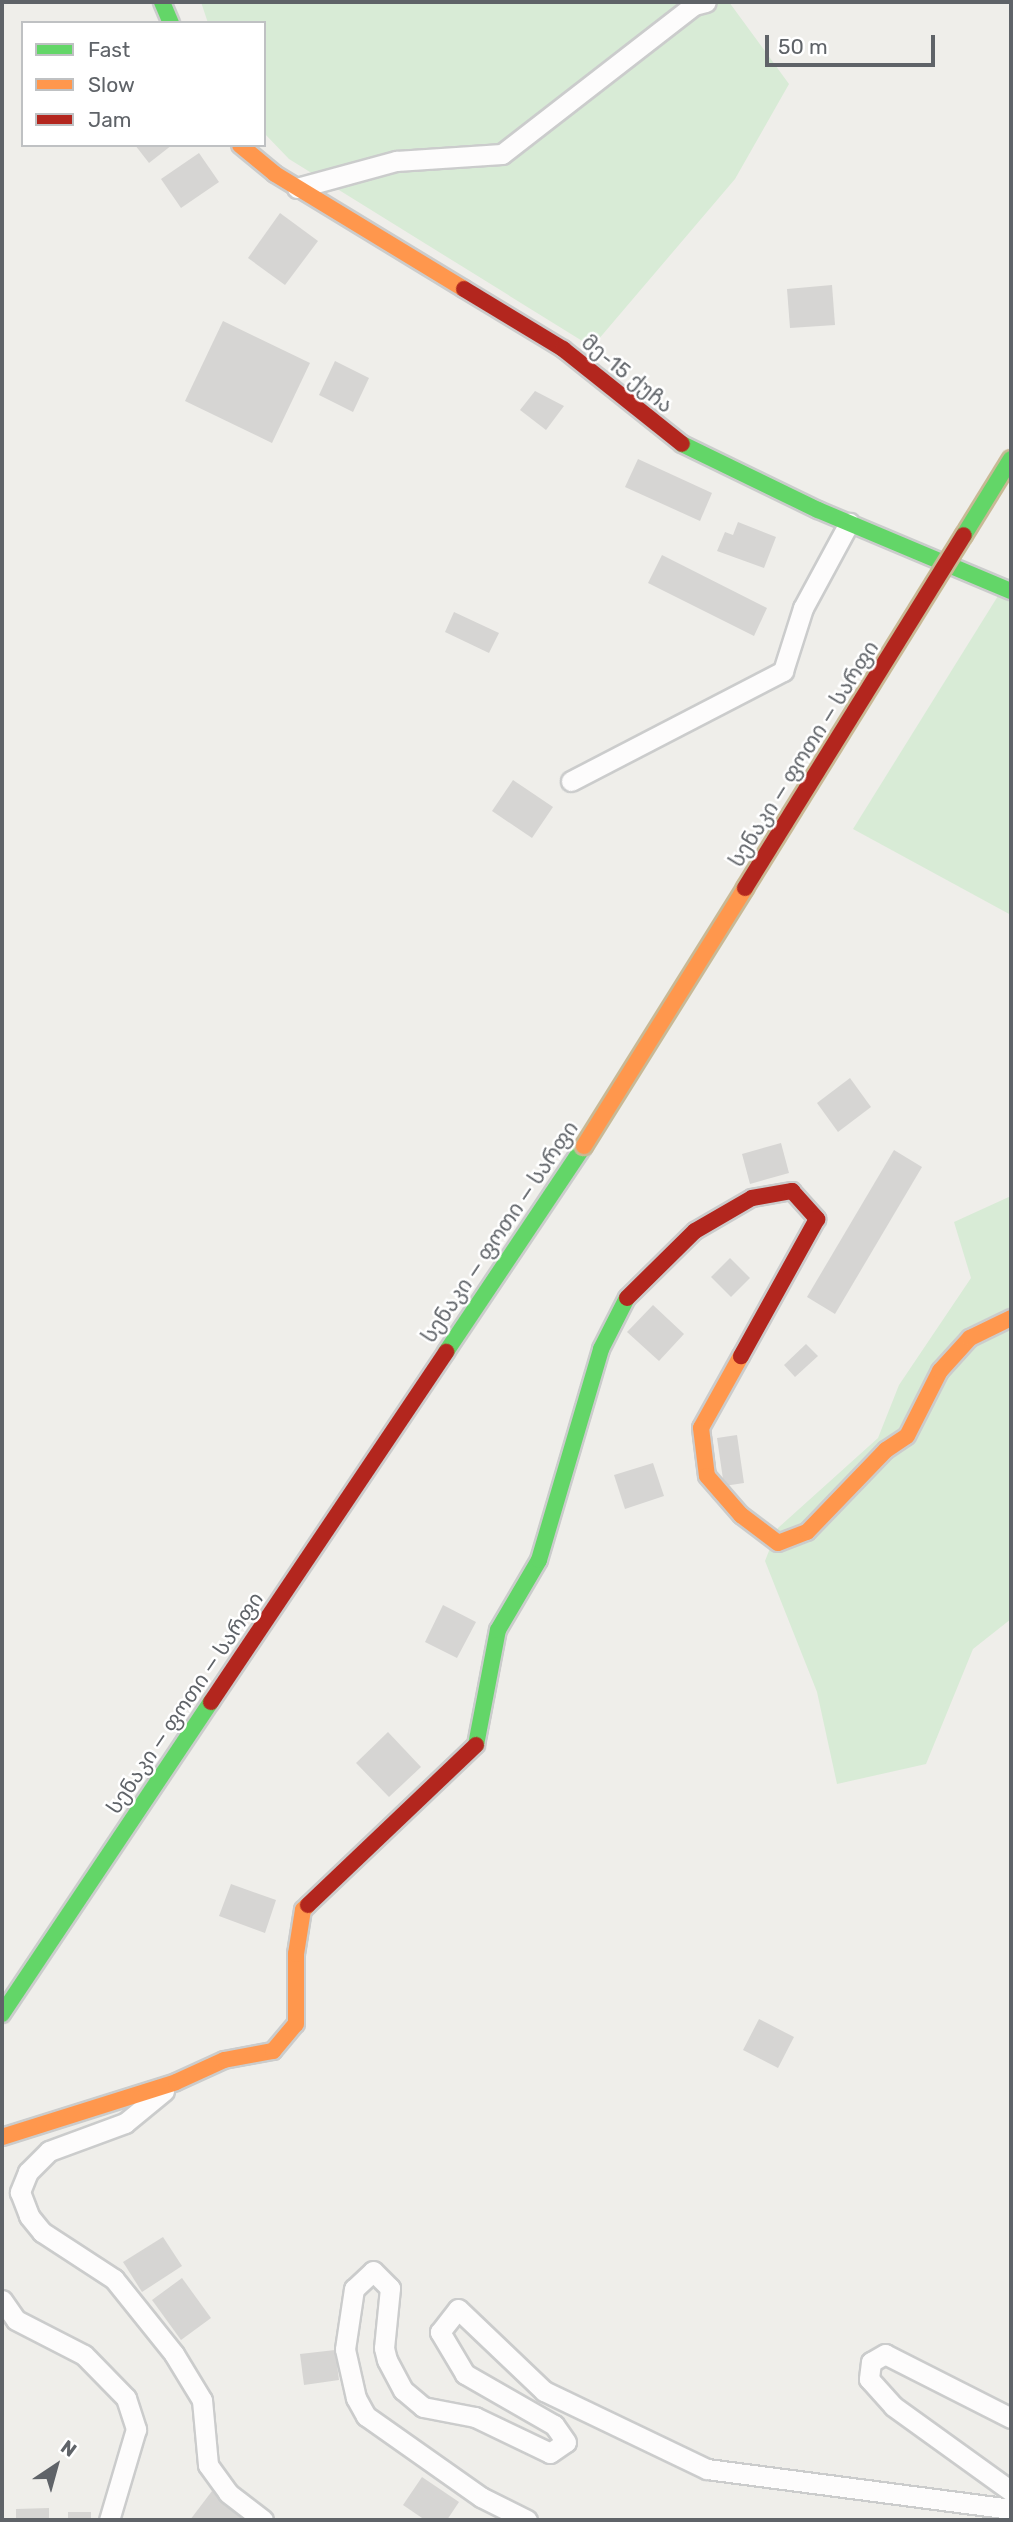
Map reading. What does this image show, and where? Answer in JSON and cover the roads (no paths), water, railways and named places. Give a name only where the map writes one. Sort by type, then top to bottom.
[{"type":"main road","points":[[162,2],[170,21]]},
{"type":"main road","name":"მე-15 ქუჩა","points":[[243,147],[297,188],[563,349],[684,446],[849,523],[1011,591]]},
{"type":"main road","name":"სენაკი — ფოთი — სარფი","points":[[2,2014],[584,1146],[1011,459]]},
{"type":"main road","points":[[2,2137],[176,2082],[224,2060],[273,2051],[296,2024],[296,1954],[303,1910],[478,1744],[498,1630],[540,1560],[601,1349],[621,1304],[695,1231],[752,1198],[792,1191],[817,1219],[701,1428],[707,1476],[741,1515],[778,1544],[807,1532],[886,1450],[907,1436],[940,1371],[970,1338],[1011,1318]]},
{"type":"street","points":[[297,188],[396,161],[502,153],[694,5],[706,2]]},
{"type":"street","points":[[571,781],[783,671],[803,608],[849,523]]},
{"type":"street","points":[[176,2082],[125,2123],[49,2151],[28,2172],[20,2192],[42,2232],[114,2278],[174,2354],[202,2400],[208,2465],[228,2493],[263,2520]]},
{"type":"street","points":[[527,2520],[481,2497],[366,2416],[356,2398],[345,2349],[354,2289],[373,2271],[390,2287],[384,2348],[387,2360],[403,2390],[423,2407],[475,2417],[550,2453],[566,2442],[554,2425],[465,2374],[440,2332],[458,2309],[544,2391],[707,2469],[1011,2509]]},
{"type":"street","points":[[2,2300],[16,2320],[84,2355],[126,2398],[135,2428],[109,2520]]},
{"type":"street","points":[[1011,2418],[885,2354],[871,2362],[869,2379],[893,2406],[1011,2491]]}]
